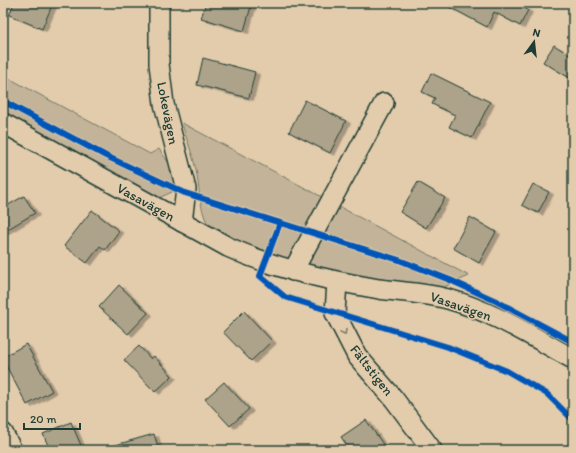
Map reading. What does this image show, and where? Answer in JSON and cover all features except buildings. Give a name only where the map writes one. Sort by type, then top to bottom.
[{"type":"street","name":"Lokevägen","points":[[158,3],[159,64],[164,104],[186,190],[182,222]]},
{"type":"street","points":[[293,271],[384,103]]},
{"type":"street","name":"Vasavägen","points":[[3,123],[182,222],[248,256],[293,271],[338,282],[426,294],[449,299],[466,305],[525,332],[573,359]]},
{"type":"street","name":"Fältstigen","points":[[338,282],[335,313],[357,356],[394,400],[432,450]]},
{"type":"street","points":[[3,433],[12,450]]},
{"type":"shaded area","points":[[3,75],[150,154],[159,149],[173,169],[175,179],[172,192],[159,198],[3,113]]},
{"type":"shaded area","points":[[182,123],[326,199],[289,260],[275,258],[212,231],[204,215],[193,157]]},
{"type":"shaded area","points":[[338,206],[469,276],[444,287],[358,279],[311,268],[306,262]]},
{"type":"cycle path","points":[[3,101],[106,156],[185,193],[399,260],[450,280],[496,301],[573,342]]},
{"type":"cycle path","points":[[280,223],[260,276],[285,297],[448,347],[507,371],[547,394],[573,420]]}]
